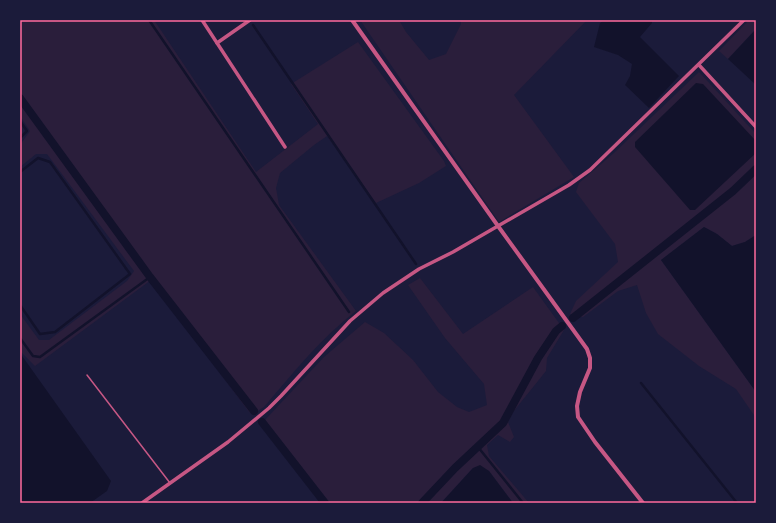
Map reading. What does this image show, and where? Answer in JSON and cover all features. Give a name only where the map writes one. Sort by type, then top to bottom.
[{"type":"street","points":[[202,20],[285,147]]},
{"type":"street","points":[[217,43],[250,20]]},
{"type":"street","points":[[352,20],[587,349],[590,358],[590,368],[580,392],[577,406],[578,417],[595,442],[643,503]]},
{"type":"street","points":[[142,503],[228,442],[269,408],[345,326],[367,306],[419,269],[453,252],[569,185],[590,170],[744,20]]},
{"type":"street","points":[[699,65],[756,127]]},
{"type":"lane","points":[[86,375],[170,483]]},
{"type":"shaded area","points":[[20,20],[154,20],[256,172],[318,124],[291,84],[358,42],[444,161],[446,166],[419,183],[376,203],[327,136],[280,173],[276,188],[279,205],[356,311],[331,333],[296,369],[264,407],[253,414],[249,412],[151,280],[35,366],[20,351],[20,314],[39,340],[49,340],[127,281],[134,271],[47,154],[36,154],[20,167],[20,145],[30,131],[20,116]]},
{"type":"shaded area","points":[[360,20],[399,20],[406,32],[429,60],[446,54],[461,24],[461,20],[587,20],[514,95],[574,177],[499,222]]},
{"type":"shaded area","points":[[604,20],[652,20],[652,23],[640,37],[679,76],[649,108],[625,85],[630,76],[632,64],[618,55],[594,47],[600,23]]},
{"type":"shaded area","points":[[749,20],[756,20],[756,29],[728,59],[719,51]]},
{"type":"shaded area","points":[[756,29],[756,85],[728,59]]},
{"type":"shaded area","points":[[699,72],[756,134],[756,235],[745,242],[732,246],[717,234],[704,227],[661,260],[756,392],[756,418],[736,389],[699,366],[658,334],[646,313],[637,285],[618,291],[583,317],[570,314],[576,301],[618,262],[615,244],[576,192],[579,183],[614,153]]},
{"type":"shaded area","points":[[696,83],[703,84],[756,141],[756,153],[695,210],[690,210],[635,147],[635,142]]},
{"type":"shaded area","points":[[704,227],[717,234],[732,246],[745,242],[756,235],[756,392],[661,260]]},
{"type":"shaded area","points":[[420,278],[463,334],[533,287],[564,330],[547,358],[546,371],[513,412],[508,422],[514,437],[510,442],[498,435],[487,445],[489,456],[529,503],[513,503],[489,471],[473,468],[441,503],[328,503],[264,421],[324,357],[365,322],[384,333],[413,360],[438,392],[457,407],[469,412],[487,405],[484,384],[445,338],[408,285]]},
{"type":"shaded area","points":[[20,353],[111,481],[107,491],[90,503],[20,503]]},
{"type":"shaded area","points":[[480,465],[489,471],[513,503],[441,503],[473,468]]},
{"type":"waterway","points":[[149,20],[349,312]]},
{"type":"waterway","points":[[253,25],[416,264]]},
{"type":"waterway","points":[[20,98],[150,277],[254,411]]},
{"type":"waterway","points":[[20,121],[27,131],[20,138]]},
{"type":"waterway","points":[[20,172],[38,158],[50,162],[130,274],[55,332],[40,334],[20,305]]},
{"type":"waterway","points":[[573,318],[733,191],[756,169]]},
{"type":"waterway","points":[[20,338],[33,356],[40,357],[150,277]]},
{"type":"waterway","points":[[422,503],[455,468],[503,423],[538,358],[556,331],[562,326]]},
{"type":"waterway","points":[[641,383],[737,503]]},
{"type":"waterway","points":[[262,422],[325,503]]},
{"type":"waterway","points":[[478,447],[523,503]]}]
